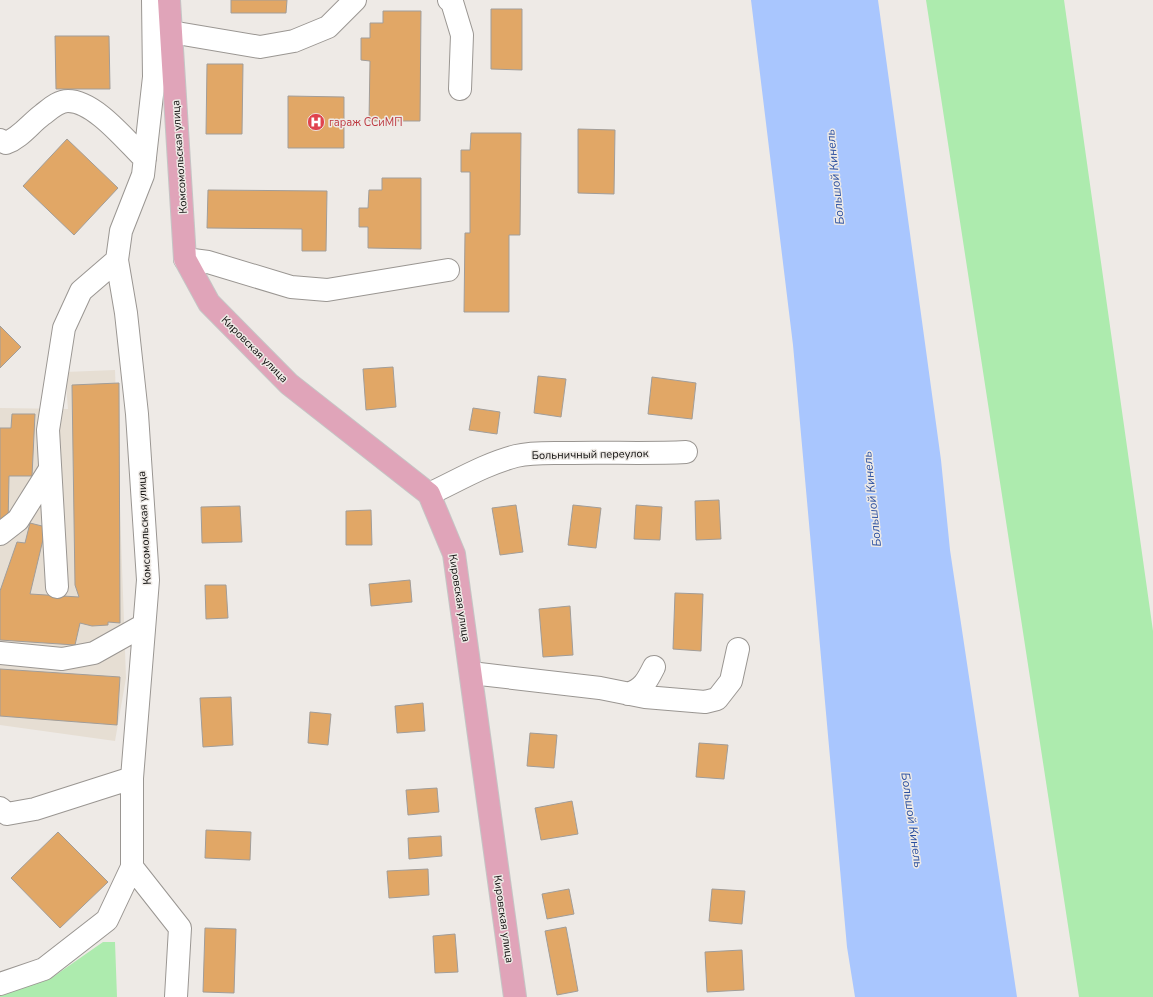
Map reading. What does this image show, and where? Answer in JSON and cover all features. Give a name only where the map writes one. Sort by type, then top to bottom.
[{"type":"main road","name":"Комсомольская улица","points":[[169,0],[185,259]]},
{"type":"main road","name":"Кировская улица","points":[[185,259],[209,303],[289,384],[429,494],[454,554],[515,997]]},
{"type":"street","name":"Комсомольская улица","points":[[132,867],[132,778],[148,580],[137,414],[126,313],[117,260],[121,231],[143,175],[146,159],[154,77],[153,0]]},
{"type":"street","points":[[171,32],[260,47],[294,40],[328,27],[355,0]]},
{"type":"street","points":[[449,0],[452,2],[462,35],[460,89]]},
{"type":"street","points":[[154,77],[172,55]]},
{"type":"street","points":[[0,140],[6,143],[14,140],[30,123],[57,103],[69,101],[80,103],[97,112],[146,159]]},
{"type":"street","points":[[185,259],[208,262],[291,287],[327,290],[448,270]]},
{"type":"street","points":[[57,587],[48,430],[64,328],[81,291],[117,260]]},
{"type":"street","name":"Больничный переулок","points":[[429,494],[491,464],[517,456],[546,453],[606,452],[641,454],[686,452]]},
{"type":"street","points":[[0,534],[18,520],[50,470]]},
{"type":"street","points":[[0,652],[62,659],[94,653],[144,625]]},
{"type":"street","points":[[471,673],[600,688],[644,697],[705,702],[717,699],[731,681],[738,649]]},
{"type":"street","points":[[628,694],[639,691],[647,683],[654,667]]},
{"type":"street","points":[[0,808],[7,814],[35,809],[132,778]]},
{"type":"street","points":[[0,984],[44,969],[107,920],[132,867],[180,928],[176,997]]},
{"type":"shaded area","points":[[115,370],[126,678],[115,741],[0,725],[0,408],[68,409],[65,372]]},
{"type":"green space","points":[[926,0],[1064,0],[1153,631],[1153,997],[1079,997]]},
{"type":"green space","points":[[103,942],[115,942],[117,997],[0,997],[0,995],[50,979]]},
{"type":"water","name":"Большой Кинель","points":[[751,0],[878,0],[941,460],[950,550],[1017,997],[855,997],[847,947],[793,345]]},
{"type":"building","points":[[231,0],[287,0],[286,13],[231,13]]},
{"type":"building","points":[[491,9],[522,9],[522,70],[491,69]]},
{"type":"building","points":[[383,11],[421,11],[420,121],[369,121],[370,61],[361,60],[361,38],[370,38],[370,23],[383,23]]},
{"type":"building","points":[[55,36],[109,36],[110,89],[56,89]]},
{"type":"building","points":[[207,64],[243,64],[242,134],[206,134]]},
{"type":"building","name":"гараж ССиМП","points":[[288,96],[344,97],[344,148],[288,148]]},
{"type":"building","points":[[578,129],[615,130],[614,194],[578,193]]},
{"type":"building","points":[[471,133],[521,133],[520,235],[509,235],[509,312],[464,312],[465,233],[470,233],[470,172],[461,172],[461,150],[470,150]]},
{"type":"building","points":[[67,139],[118,188],[74,235],[23,186]]},
{"type":"building","points":[[382,178],[421,178],[421,249],[368,248],[368,227],[359,227],[359,208],[368,208],[369,190],[382,190]]},
{"type":"building","points":[[208,190],[327,191],[326,251],[302,251],[302,229],[207,228]]},
{"type":"building","points":[[0,326],[21,347],[0,368]]},
{"type":"building","points":[[393,367],[396,407],[366,410],[363,369]]},
{"type":"building","points":[[538,376],[566,379],[561,417],[534,413]]},
{"type":"building","points":[[652,377],[696,383],[692,419],[648,414]]},
{"type":"building","points":[[119,383],[120,623],[108,622],[108,625],[92,626],[80,623],[75,645],[0,640],[0,591],[17,542],[25,543],[30,523],[46,527],[30,594],[79,597],[75,585],[72,385]]},
{"type":"building","points":[[473,408],[500,412],[497,434],[469,430]]},
{"type":"building","points":[[12,414],[35,414],[32,476],[9,476],[8,525],[0,526],[0,428],[11,428]]},
{"type":"building","points":[[719,500],[721,539],[696,540],[695,501]]},
{"type":"building","points":[[516,505],[523,552],[500,555],[492,508]]},
{"type":"building","points":[[573,505],[601,508],[596,548],[568,545]]},
{"type":"building","points":[[636,505],[662,507],[660,540],[634,539]]},
{"type":"building","points":[[240,506],[242,542],[202,543],[201,507]]},
{"type":"building","points":[[371,510],[372,545],[346,545],[346,511]]},
{"type":"building","points":[[410,580],[412,602],[371,606],[369,584]]},
{"type":"building","points":[[205,585],[226,585],[228,618],[206,619]]},
{"type":"building","points":[[675,593],[703,594],[701,651],[673,649]]},
{"type":"building","points":[[570,606],[573,655],[543,657],[539,609]]},
{"type":"building","points":[[0,669],[120,677],[117,725],[0,716]]},
{"type":"building","points":[[231,697],[233,745],[203,747],[200,698]]},
{"type":"building","points":[[423,703],[425,731],[397,733],[395,706]]},
{"type":"building","points":[[310,712],[331,714],[328,745],[308,743]]},
{"type":"building","points":[[530,733],[557,735],[554,768],[527,766]]},
{"type":"building","points":[[699,743],[728,745],[724,779],[696,777]]},
{"type":"building","points":[[437,788],[439,812],[408,815],[406,790]]},
{"type":"building","points":[[572,801],[578,834],[541,840],[535,808]]},
{"type":"building","points":[[206,830],[251,832],[250,860],[205,858]]},
{"type":"building","points":[[58,832],[108,882],[60,928],[11,878]]},
{"type":"building","points":[[441,836],[442,856],[409,859],[408,838]]},
{"type":"building","points":[[428,869],[429,895],[389,898],[387,871]]},
{"type":"building","points":[[569,889],[574,914],[547,919],[542,894]]},
{"type":"building","points":[[712,889],[745,891],[742,924],[709,921]]},
{"type":"building","points":[[566,927],[578,991],[557,995],[545,931]]},
{"type":"building","points":[[205,928],[236,929],[234,993],[203,992]]},
{"type":"building","points":[[455,934],[458,972],[435,973],[433,936]]},
{"type":"building","points":[[742,950],[744,990],[707,992],[705,952]]},
{"type":"place","name":"гараж ССиМП","points":[[316,122]]}]
